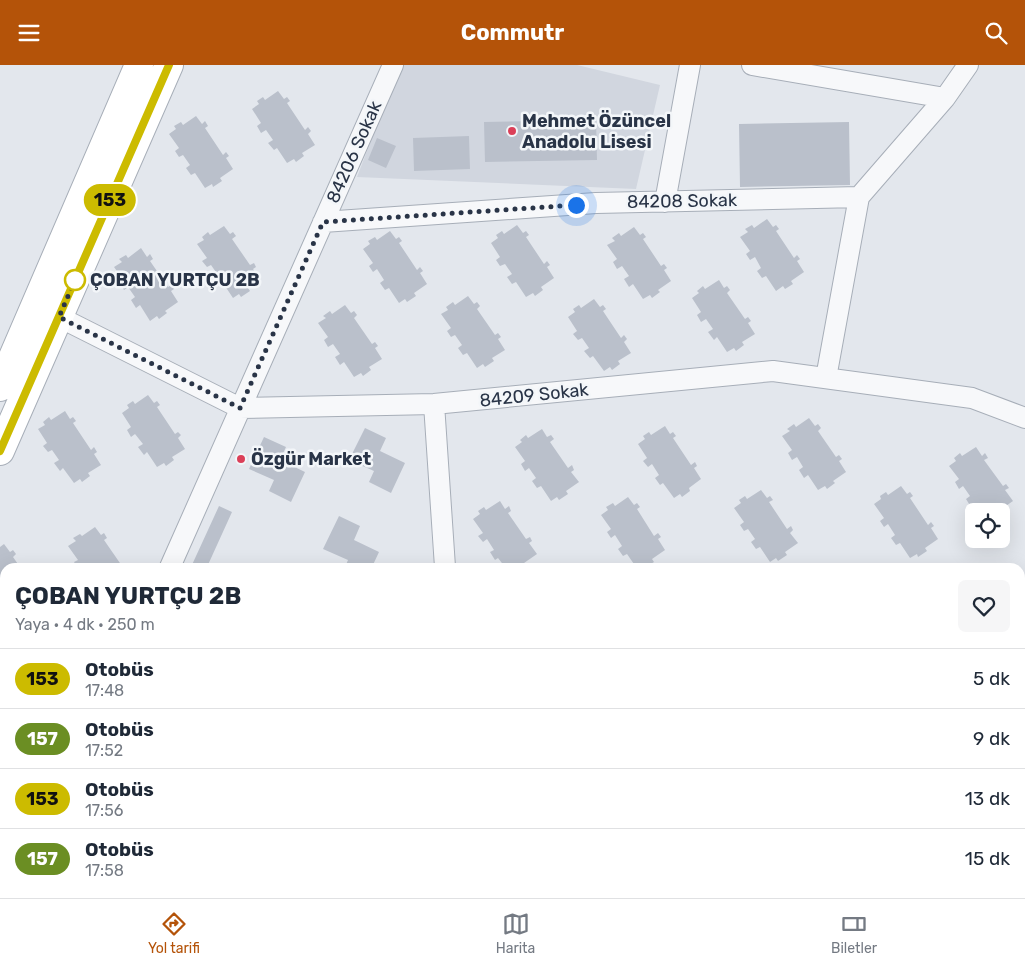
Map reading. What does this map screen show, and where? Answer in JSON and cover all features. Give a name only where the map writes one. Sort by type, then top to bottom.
[{"type":"main road","points":[[0,387],[139,65]]},
{"type":"main road","points":[[0,451],[169,65]]},
{"type":"street","name":"84206 Sokak","points":[[172,563],[393,65]]},
{"type":"street","points":[[664,202],[690,65]]},
{"type":"street","points":[[752,65],[945,98]]},
{"type":"street","points":[[826,378],[859,197],[945,98],[968,65]]},
{"type":"street","name":"84208 Sokak","points":[[323,222],[596,203],[859,197]]},
{"type":"street","name":"84209 Sokak","points":[[59,317],[240,408],[434,404],[773,371],[972,398],[1025,419]]},
{"type":"street","points":[[434,404],[444,563]]},
{"type":"shaded area","name":"Mehmet Özüncel Anadolu Lisesi","points":[[400,65],[577,65],[660,85],[636,189],[357,177]]},
{"type":"building","points":[[278,91],[284,99],[287,97],[290,101],[287,103],[305,130],[308,127],[311,131],[308,134],[315,145],[302,153],[304,156],[296,162],[294,159],[287,163],[277,148],[274,150],[268,143],[273,140],[266,130],[261,133],[257,126],[261,123],[252,109],[259,104],[257,101],[263,97],[265,100]]},
{"type":"building","points":[[196,116],[202,124],[205,121],[208,126],[205,128],[223,155],[226,152],[229,156],[226,158],[233,169],[220,178],[222,181],[213,187],[212,184],[205,188],[195,173],[191,175],[186,168],[190,165],[183,155],[179,157],[175,151],[179,148],[169,134],[176,129],[174,126],[181,122],[183,125]]},
{"type":"building","points":[[596,120],[597,160],[485,162],[484,122]]},
{"type":"building","points":[[849,122],[850,185],[740,187],[739,124]]},
{"type":"building","points":[[469,136],[470,169],[414,171],[413,138]]},
{"type":"building","points":[[377,138],[396,146],[386,168],[368,160]]},
{"type":"building","points":[[767,219],[773,227],[776,225],[779,229],[776,231],[794,258],[797,255],[800,259],[797,261],[804,272],[791,281],[793,284],[785,289],[783,286],[776,291],[766,276],[762,278],[757,271],[761,268],[755,257],[750,260],[746,254],[750,251],[740,237],[748,232],[745,229],[752,225],[754,228]]},
{"type":"building","points":[[517,225],[523,233],[526,231],[529,235],[526,237],[544,264],[547,261],[550,265],[547,267],[554,278],[541,287],[543,290],[535,296],[533,293],[526,297],[516,282],[512,284],[507,277],[512,274],[505,264],[500,266],[496,260],[500,257],[491,243],[498,238],[496,235],[502,231],[504,234]]},
{"type":"building","points":[[224,226],[230,234],[233,232],[236,236],[232,239],[250,265],[254,263],[256,267],[253,269],[261,280],[248,288],[250,291],[241,297],[239,294],[233,298],[223,283],[219,286],[214,278],[218,275],[211,265],[207,267],[202,261],[207,258],[197,244],[204,240],[202,237],[208,232],[210,235]]},
{"type":"building","points":[[634,227],[640,235],[643,233],[646,237],[643,239],[661,266],[664,264],[667,268],[664,270],[671,281],[658,290],[660,292],[652,298],[650,295],[643,299],[633,284],[629,287],[624,279],[629,276],[622,266],[617,269],[613,262],[617,259],[607,245],[615,241],[612,238],[619,233],[621,236]]},
{"type":"building","points":[[390,231],[396,239],[399,237],[402,241],[399,243],[417,270],[420,267],[423,271],[420,273],[427,284],[414,293],[416,296],[407,302],[405,299],[399,303],[389,288],[385,290],[380,283],[384,280],[377,269],[373,272],[369,266],[373,263],[363,249],[370,244],[368,241],[375,237],[377,240]]},
{"type":"building","points":[[141,248],[147,257],[150,254],[153,259],[150,261],[168,287],[171,285],[174,289],[171,291],[178,302],[165,311],[167,313],[159,319],[157,316],[150,321],[140,305],[136,308],[131,300],[135,297],[128,287],[124,290],[120,283],[124,281],[114,267],[122,262],[119,259],[126,255],[128,258]]},
{"type":"building","points":[[719,280],[724,288],[727,286],[730,290],[727,293],[745,319],[748,317],[751,321],[748,323],[755,334],[742,342],[744,345],[736,351],[734,348],[727,352],[717,337],[714,340],[708,332],[713,329],[706,319],[701,322],[697,315],[701,312],[692,298],[699,293],[697,291],[703,286],[705,289]]},
{"type":"building","points":[[468,296],[474,304],[477,302],[480,306],[477,309],[495,335],[498,333],[501,337],[498,339],[505,350],[492,358],[494,361],[485,367],[483,364],[477,368],[467,353],[463,355],[458,348],[462,345],[455,335],[451,337],[447,331],[451,328],[441,314],[448,310],[446,307],[453,302],[455,305]]},
{"type":"building","points":[[594,299],[600,307],[603,305],[606,309],[603,311],[621,338],[624,335],[627,339],[624,342],[631,353],[618,361],[620,364],[612,370],[610,367],[604,371],[593,356],[590,358],[584,351],[589,348],[582,338],[578,340],[573,334],[577,331],[568,317],[575,312],[573,309],[579,305],[581,308]]},
{"type":"building","points":[[345,305],[351,313],[354,311],[357,315],[354,318],[372,344],[375,342],[378,346],[375,348],[382,359],[369,367],[371,370],[363,376],[361,373],[354,377],[344,362],[340,365],[335,357],[340,354],[333,344],[328,347],[324,340],[328,337],[318,323],[326,318],[323,316],[330,311],[332,314]]},
{"type":"building","points":[[148,395],[154,403],[157,401],[160,405],[157,407],[175,434],[178,432],[181,435],[178,438],[185,449],[172,457],[174,460],[166,466],[164,463],[157,467],[147,452],[144,455],[138,447],[143,444],[135,434],[131,437],[127,430],[131,427],[122,413],[129,408],[127,405],[133,401],[135,404]]},
{"type":"building","points":[[65,411],[70,419],[73,417],[76,421],[73,423],[91,450],[94,447],[97,452],[94,454],[101,465],[88,473],[90,476],[82,482],[80,479],[74,483],[63,468],[60,471],[54,463],[59,460],[52,450],[48,452],[43,446],[47,443],[38,429],[45,425],[43,422],[49,417],[51,420]]},
{"type":"building","points":[[809,418],[815,426],[818,424],[821,428],[818,431],[836,457],[839,455],[842,459],[839,461],[846,472],[833,481],[835,483],[827,489],[825,486],[818,490],[808,475],[804,478],[799,470],[803,467],[797,457],[792,460],[788,453],[792,450],[782,436],[790,431],[787,429],[794,424],[796,427]]},
{"type":"building","points":[[665,426],[670,434],[673,432],[676,436],[673,438],[691,465],[695,462],[697,466],[694,468],[701,479],[689,488],[690,491],[682,497],[680,494],[674,498],[663,483],[660,485],[655,478],[659,475],[652,464],[648,467],[643,461],[647,458],[638,444],[645,439],[643,436],[649,432],[651,435]]},
{"type":"building","points":[[365,428],[386,438],[380,451],[405,463],[391,493],[369,482],[374,471],[349,460]]},
{"type":"building","points":[[542,429],[547,437],[551,435],[554,439],[550,442],[568,468],[572,465],[574,470],[571,472],[579,482],[566,491],[568,494],[559,500],[557,497],[551,501],[541,486],[537,488],[532,481],[536,478],[529,468],[525,471],[521,464],[525,461],[515,447],[522,442],[520,440],[526,435],[528,438]]},
{"type":"building","points":[[264,437],[286,447],[280,460],[305,472],[291,502],[269,491],[274,480],[249,469]]},
{"type":"building","points":[[976,447],[982,456],[985,453],[988,458],[984,460],[1003,486],[1006,484],[1009,488],[1005,490],[1013,501],[1010,503],[968,503],[966,499],[970,496],[963,486],[959,489],[955,482],[959,479],[949,466],[956,461],[954,458],[960,453],[962,456]]},
{"type":"building","points":[[901,486],[907,494],[910,492],[913,496],[910,498],[928,525],[931,522],[934,526],[931,528],[938,539],[925,548],[927,551],[918,557],[917,554],[910,558],[900,543],[896,545],[891,538],[895,535],[888,524],[884,527],[880,521],[884,518],[874,504],[886,492],[888,495]]},
{"type":"building","points":[[761,490],[767,498],[770,496],[773,500],[769,502],[787,529],[791,526],[793,530],[790,533],[798,543],[785,552],[787,555],[778,561],[776,558],[770,562],[760,547],[756,549],[751,542],[755,539],[748,529],[744,531],[740,525],[744,522],[734,508],[741,503],[739,500],[745,496],[747,499]]},
{"type":"building","points":[[628,497],[634,505],[637,503],[640,507],[637,509],[654,536],[658,533],[661,537],[658,539],[665,550],[652,559],[654,562],[633,563],[627,554],[623,556],[618,549],[622,546],[615,535],[611,538],[607,532],[611,529],[601,515],[608,510],[606,507],[613,503],[615,506]]},
{"type":"building","points":[[500,501],[505,509],[509,506],[511,511],[508,513],[526,539],[530,537],[532,541],[529,543],[537,554],[524,563],[502,563],[498,558],[495,560],[490,552],[494,550],[487,539],[483,542],[478,536],[483,533],[473,519],[480,514],[478,511],[484,507],[486,510]]},
{"type":"building","points":[[219,506],[232,512],[209,563],[193,563]]},
{"type":"building","points":[[339,516],[360,526],[354,540],[379,552],[374,563],[347,563],[348,560],[323,549]]},
{"type":"building","points":[[95,527],[101,535],[104,533],[107,538],[104,540],[120,563],[75,563],[78,560],[68,546],[76,541],[73,538],[80,534],[82,536]]},
{"type":"building","points":[[4,544],[10,552],[13,550],[16,554],[13,557],[17,563],[0,563],[0,547]]},
{"type":"bus line","name":"153","points":[[0,451],[169,65]]},
{"type":"place","name":"Mehmet Özüncel Anadolu Lisesi","points":[[512,131]]},
{"type":"place","name":"ÇOBAN YURTÇU 2B","points":[[75,280]]},
{"type":"place","name":"Özgür Market","points":[[241,459]]},
{"type":"route","points":[[75,280],[59,317],[240,408],[323,222],[576,205]]}]
